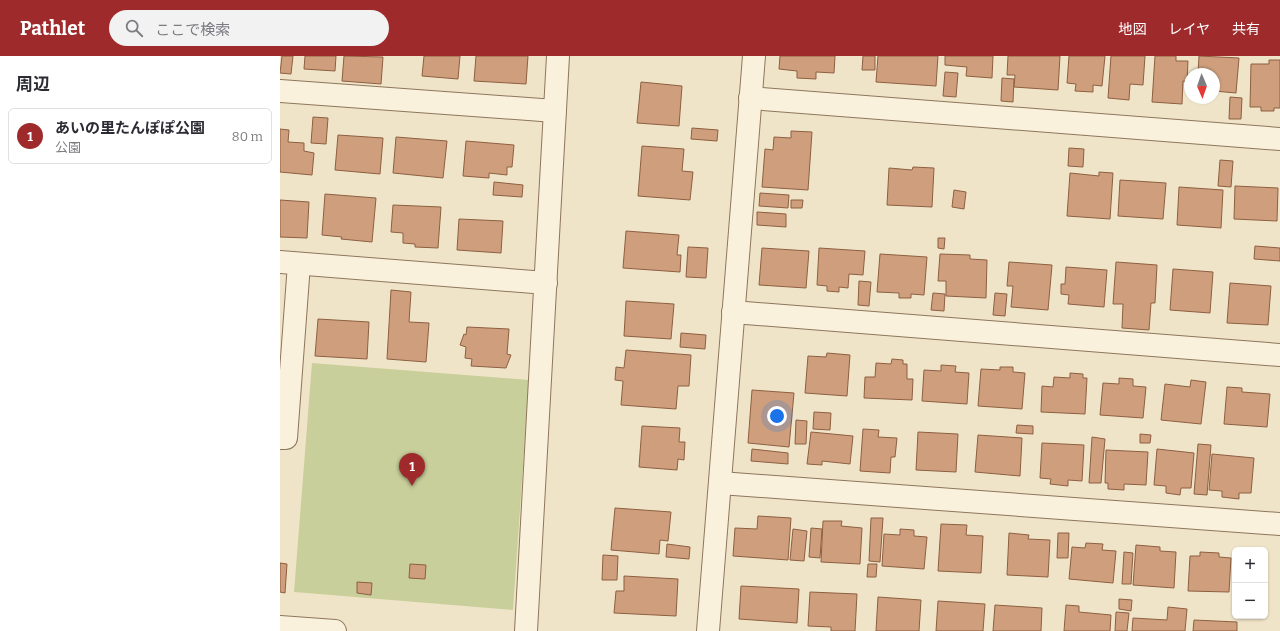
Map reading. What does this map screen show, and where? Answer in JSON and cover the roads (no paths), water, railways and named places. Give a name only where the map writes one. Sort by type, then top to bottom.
[{"type":"street","points":[[526,631],[558,56]]},
{"type":"street","points":[[708,631],[754,56]]},
{"type":"street","points":[[280,91],[555,111]]},
{"type":"street","points":[[750,98],[1280,139]]},
{"type":"street","points":[[280,438],[286,438],[290,263],[546,283]]},
{"type":"street","points":[[733,312],[1280,355]]},
{"type":"street","points":[[720,483],[1280,524]]},
{"type":"street","points":[[280,627],[336,631]]},
{"type":"place","name":"あいの里たんぽぽ公園","points":[[412,486]]}]
